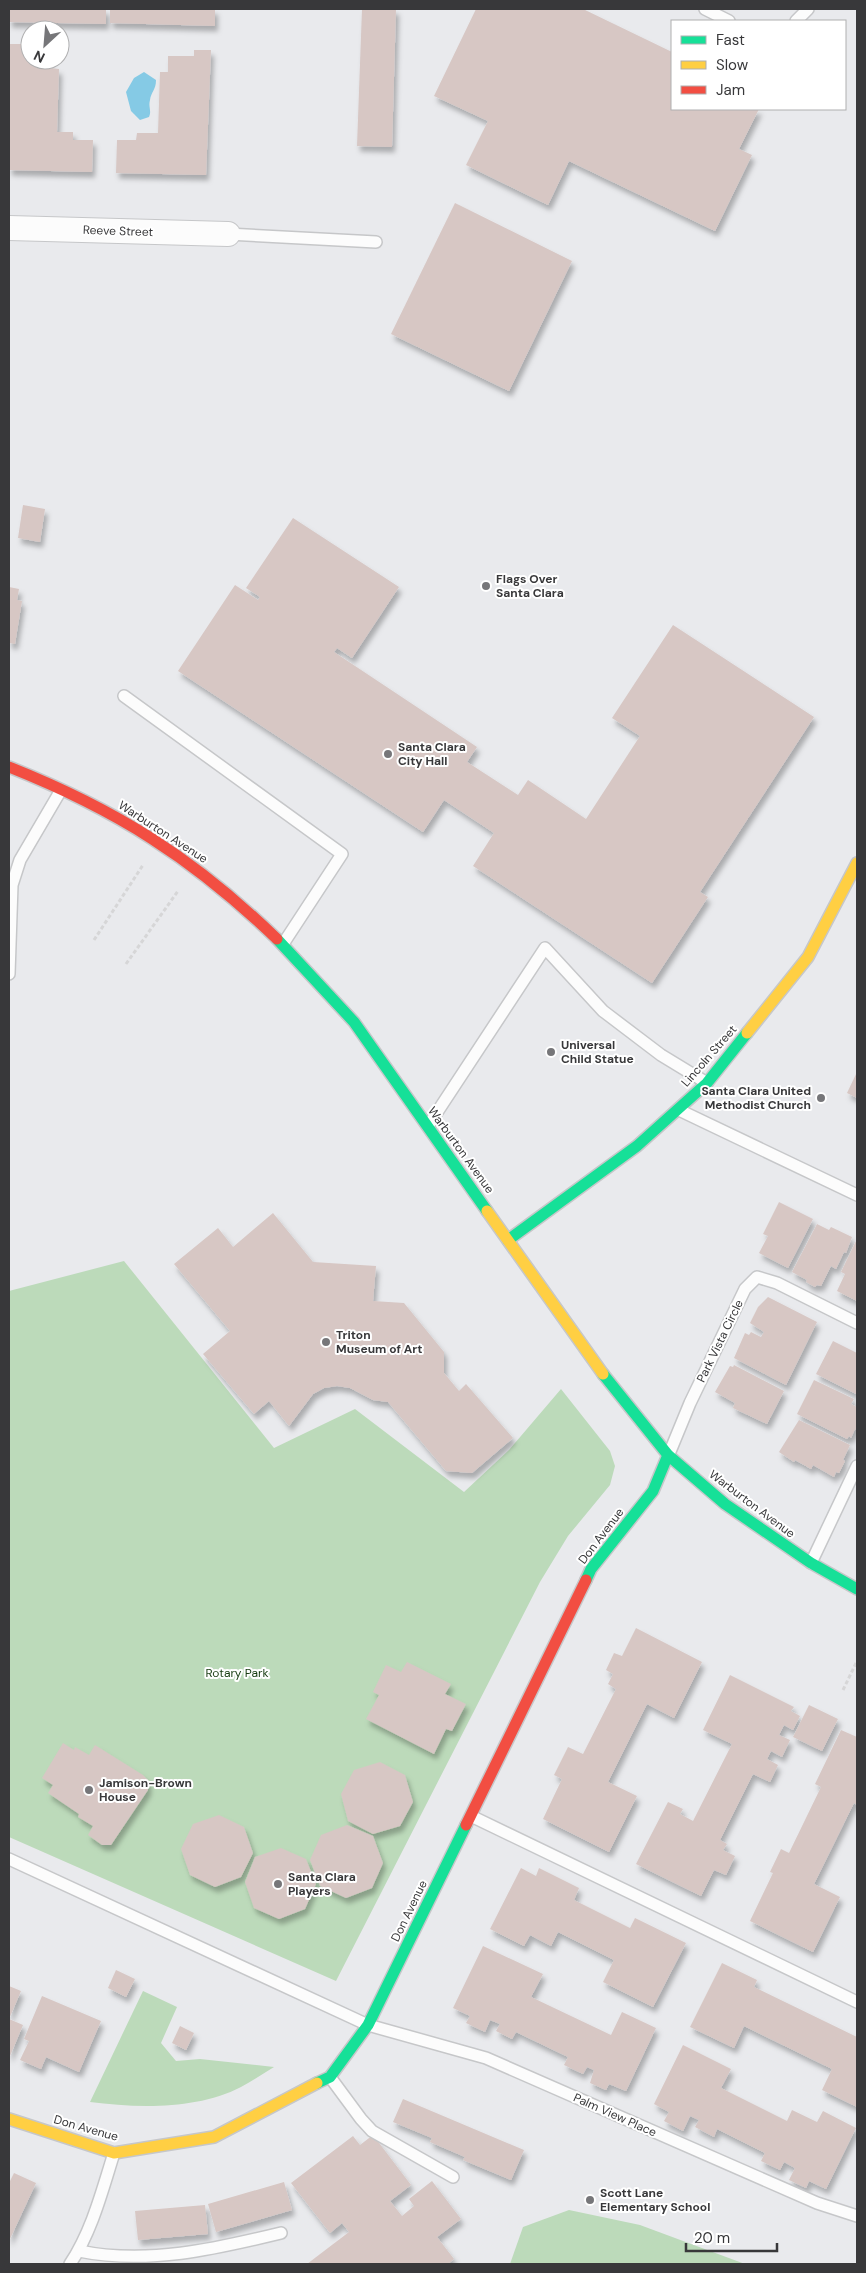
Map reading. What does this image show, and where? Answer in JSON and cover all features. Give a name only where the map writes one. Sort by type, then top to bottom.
[{"type":"street","name":"Reeve Street","points":[[9,228],[228,234]]},
{"type":"street","name":"Warburton Avenue","points":[[9,767],[130,824],[196,868],[283,944],[328,991],[354,1022],[586,1352],[668,1454],[726,1504],[810,1563],[857,1589]]},
{"type":"street","name":"Lincoln Street","points":[[508,1240],[637,1146],[707,1083],[808,957],[857,863]]},
{"type":"street","name":"Don Avenue","points":[[9,2119],[114,2153],[214,2137],[330,2077],[368,2025],[591,1569],[653,1491],[668,1454]]},
{"type":"lane","points":[[705,9],[727,20]]},
{"type":"lane","points":[[797,20],[808,9]]},
{"type":"lane","points":[[228,234],[376,242]]},
{"type":"lane","points":[[124,696],[342,854],[283,944]]},
{"type":"lane","points":[[9,974],[12,885],[20,860],[61,790]]},
{"type":"lane","points":[[427,1127],[545,948],[603,1011],[661,1055],[707,1083]]},
{"type":"lane","points":[[679,1110],[857,1196]]},
{"type":"lane","name":"Park Vista Circle","points":[[668,1454],[690,1403],[745,1289],[757,1278],[777,1283],[857,1323]]},
{"type":"lane","points":[[810,1563],[857,1466]]},
{"type":"lane","points":[[471,1816],[857,2002]]},
{"type":"lane","name":"Palm View Place","points":[[9,1859],[368,2025],[486,2058],[817,2203],[857,2216]]},
{"type":"lane","points":[[330,2077],[360,2120],[372,2131],[452,2177]]},
{"type":"lane","points":[[70,2264],[79,2251],[98,2206],[114,2153]]},
{"type":"lane","points":[[79,2251],[105,2256],[130,2257],[171,2254],[216,2248],[282,2233]]},
{"type":"path","points":[[94,940],[158,843]]},
{"type":"path","points":[[126,964],[196,868]]},
{"type":"path","points":[[843,1690],[857,1661]]},
{"type":"green space","name":"Rotary Park","points":[[124,1261],[274,1448],[355,1409],[464,1492],[509,1450],[561,1389],[610,1451],[615,1466],[610,1485],[568,1536],[540,1582],[336,1981],[9,1837],[9,1291]]},
{"type":"green space","points":[[143,1991],[177,2007],[161,2043],[176,2061],[200,2059],[274,2067],[241,2087],[205,2100],[147,2106],[90,2102]]},
{"type":"green space","points":[[569,2210],[640,2225],[745,2264],[510,2264],[523,2227]]},
{"type":"water","points":[[144,72],[156,80],[156,83],[149,105],[149,117],[140,120],[131,111],[126,92],[134,78]]},
{"type":"building","points":[[9,9],[106,9],[106,24],[70,23],[70,20],[20,20],[20,22],[9,22]]},
{"type":"building","points":[[110,9],[215,9],[215,26],[110,23]]},
{"type":"building","points":[[362,9],[396,9],[392,147],[357,146]]},
{"type":"building","points":[[476,9],[583,9],[671,52],[671,110],[758,110],[739,149],[752,155],[715,231],[569,161],[548,205],[466,165],[488,121],[434,96]]},
{"type":"building","points":[[9,44],[20,44],[20,70],[59,70],[57,132],[73,132],[73,140],[93,140],[92,172],[9,170]]},
{"type":"building","points":[[194,50],[211,50],[206,175],[116,173],[117,140],[136,140],[137,133],[158,133],[160,72],[168,72],[168,56],[194,56]]},
{"type":"building","points":[[455,203],[572,261],[509,391],[391,334]]},
{"type":"building","points":[[23,505],[45,509],[40,542],[18,538]]},
{"type":"building","name":"Santa Clara City Hall","points":[[293,518],[399,587],[352,658],[337,648],[334,652],[477,747],[467,762],[518,795],[528,780],[586,819],[640,736],[612,718],[673,625],[814,717],[700,892],[708,897],[652,983],[473,866],[494,833],[444,800],[423,832],[178,671],[235,585],[258,600],[260,597],[246,588]]},
{"type":"building","points":[[9,587],[19,589],[17,600],[22,601],[15,644],[9,643]]},
{"type":"building","points":[[857,1072],[857,1098],[847,1093]]},
{"type":"building","points":[[779,1202],[813,1219],[788,1268],[759,1253],[768,1236],[763,1234]]},
{"type":"building","name":"Triton Museum of Art","points":[[273,1213],[313,1262],[376,1266],[373,1301],[404,1303],[444,1352],[444,1373],[459,1391],[466,1384],[513,1438],[472,1473],[446,1471],[388,1402],[373,1400],[350,1388],[337,1386],[324,1388],[313,1394],[289,1426],[269,1401],[254,1414],[203,1354],[230,1331],[174,1264],[218,1228],[233,1247]]},
{"type":"building","points":[[817,1224],[829,1230],[831,1227],[852,1237],[846,1253],[844,1252],[836,1269],[831,1266],[821,1286],[817,1285],[815,1287],[792,1272]]},
{"type":"building","points":[[857,1239],[857,1301],[837,1291],[845,1274],[841,1272]]},
{"type":"building","points":[[768,1297],[817,1322],[786,1385],[734,1358],[745,1333],[749,1335],[751,1332],[761,1337],[764,1332],[750,1323],[758,1307]]},
{"type":"building","points":[[833,1341],[857,1353],[856,1394],[816,1374]]},
{"type":"building","points":[[734,1365],[784,1391],[767,1424],[733,1408],[735,1403],[715,1392],[730,1366],[733,1367]]},
{"type":"building","points":[[814,1380],[854,1399],[851,1404],[857,1407],[857,1430],[855,1429],[851,1438],[849,1436],[847,1439],[797,1414]]},
{"type":"building","points":[[799,1420],[850,1445],[839,1473],[836,1472],[834,1477],[813,1465],[811,1469],[795,1460],[794,1462],[779,1452]]},
{"type":"building","points":[[636,1628],[702,1662],[674,1718],[647,1704],[608,1782],[637,1796],[609,1852],[543,1819],[562,1779],[554,1775],[568,1747],[583,1754],[616,1689],[608,1684],[613,1674],[606,1670],[614,1653],[622,1656]]},
{"type":"building","points":[[407,1662],[451,1684],[445,1694],[466,1704],[452,1731],[446,1729],[434,1754],[366,1719],[379,1695],[373,1692],[386,1665],[401,1672]]},
{"type":"building","points":[[730,1675],[794,1707],[791,1711],[800,1716],[793,1730],[784,1725],[779,1735],[790,1740],[782,1757],[771,1751],[767,1759],[778,1765],[770,1782],[753,1774],[720,1840],[727,1844],[723,1850],[735,1856],[726,1875],[714,1870],[701,1896],[636,1864],[668,1802],[683,1809],[680,1814],[693,1821],[732,1744],[703,1730]]},
{"type":"building","points":[[809,1705],[838,1719],[822,1751],[793,1737]]},
{"type":"building","points":[[841,1730],[857,1737],[857,1805],[854,1803],[814,1884],[840,1897],[813,1952],[750,1921],[773,1873],[770,1872],[781,1849],[789,1853],[821,1787],[815,1784]]},
{"type":"building","points":[[63,1743],[74,1750],[75,1747],[89,1755],[95,1745],[148,1780],[148,1790],[111,1845],[102,1845],[88,1835],[93,1826],[78,1817],[79,1814],[48,1793],[53,1785],[42,1778]]},
{"type":"building","points":[[380,1762],[405,1775],[413,1802],[400,1826],[373,1834],[348,1821],[341,1794],[354,1770]]},
{"type":"building","points":[[219,1815],[244,1827],[253,1853],[241,1877],[215,1887],[190,1875],[181,1849],[193,1824]]},
{"type":"building","points":[[347,1825],[373,1836],[383,1863],[372,1888],[346,1898],[320,1886],[310,1860],[321,1835]]},
{"type":"building","points":[[281,1848],[306,1859],[316,1884],[305,1909],[279,1919],[254,1908],[245,1882],[255,1857]]},
{"type":"building","points":[[521,1868],[536,1876],[539,1868],[579,1888],[574,1900],[630,1928],[635,1918],[686,1943],[653,2007],[603,1982],[614,1960],[558,1932],[551,1946],[530,1935],[524,1946],[490,1929]]},
{"type":"building","points":[[483,1946],[543,1974],[531,1997],[611,2035],[622,2012],[656,2028],[626,2091],[609,2084],[606,2090],[590,2083],[594,2070],[587,2067],[583,2074],[564,2065],[568,2057],[516,2032],[512,2039],[496,2031],[500,2024],[490,2020],[485,2032],[466,2023],[470,2016],[453,2008]]},
{"type":"building","points":[[722,1963],[757,1980],[754,1987],[857,2037],[857,2107],[822,2090],[832,2069],[744,2026],[734,2048],[690,2027]]},
{"type":"building","points":[[116,1970],[135,1979],[126,1997],[108,1988]]},
{"type":"building","points":[[9,1986],[21,1991],[9,2019]]},
{"type":"building","points":[[42,1996],[101,2021],[79,2072],[46,2057],[41,2069],[20,2060],[29,2041],[24,2039]]},
{"type":"building","points":[[9,2019],[23,2025],[10,2056],[9,2055]]},
{"type":"building","points":[[180,2026],[194,2033],[186,2050],[172,2043]]},
{"type":"building","points":[[683,2045],[731,2069],[721,2088],[787,2121],[792,2110],[817,2122],[823,2111],[856,2128],[826,2189],[809,2181],[806,2188],[789,2180],[795,2168],[784,2162],[780,2170],[761,2161],[765,2153],[717,2129],[714,2137],[695,2127],[699,2120],[690,2116],[683,2131],[664,2121],[669,2112],[654,2104]]},
{"type":"building","points":[[403,2099],[524,2150],[511,2180],[463,2160],[465,2157],[430,2142],[432,2138],[393,2122]]},
{"type":"building","points":[[373,2135],[411,2185],[390,2201],[402,2216],[414,2206],[409,2199],[432,2181],[461,2219],[437,2237],[454,2259],[448,2264],[307,2264],[349,2232],[342,2223],[330,2233],[291,2183],[353,2136],[360,2145]]},
{"type":"building","points":[[14,2173],[36,2183],[9,2241],[9,2183]]},
{"type":"building","points":[[284,2182],[292,2210],[216,2232],[208,2204]]},
{"type":"building","points":[[205,2205],[208,2234],[138,2240],[135,2211]]},
{"type":"traffic: fast","points":[[277,939],[354,1022],[487,1211]]},
{"type":"traffic: fast","points":[[508,1240],[637,1146],[707,1083],[747,1033]]},
{"type":"traffic: fast","points":[[603,1374],[668,1455],[725,1504],[811,1563],[857,1589]]},
{"type":"traffic: fast","points":[[586,1580],[591,1569],[653,1491],[668,1455]]},
{"type":"traffic: fast","points":[[317,2083],[330,2077],[368,2025],[466,1825]]},
{"type":"traffic: slow","points":[[747,1033],[808,957],[857,863]]},
{"type":"traffic: slow","points":[[487,1211],[603,1374]]},
{"type":"traffic: slow","points":[[9,2119],[114,2153],[214,2137],[317,2083]]},
{"type":"traffic: jam","points":[[9,767],[85,801],[152,839],[184,860],[215,884],[277,939]]},
{"type":"traffic: jam","points":[[466,1825],[586,1580]]},
{"type":"place","name":"Flags Over Santa Clara","points":[[486,586]]},
{"type":"place","name":"Santa Clara City Hall","points":[[388,754]]},
{"type":"place","name":"Universal Child Statue","points":[[551,1052]]},
{"type":"place","name":"Santa Clara United Methodist Church","points":[[821,1098]]},
{"type":"place","name":"Triton Museum of Art","points":[[326,1342]]},
{"type":"place","name":"Jamison-Brown House","points":[[89,1790]]},
{"type":"place","name":"Santa Clara Players","points":[[278,1884]]},
{"type":"place","name":"Scott Lane Elementary School","points":[[590,2200]]}]
